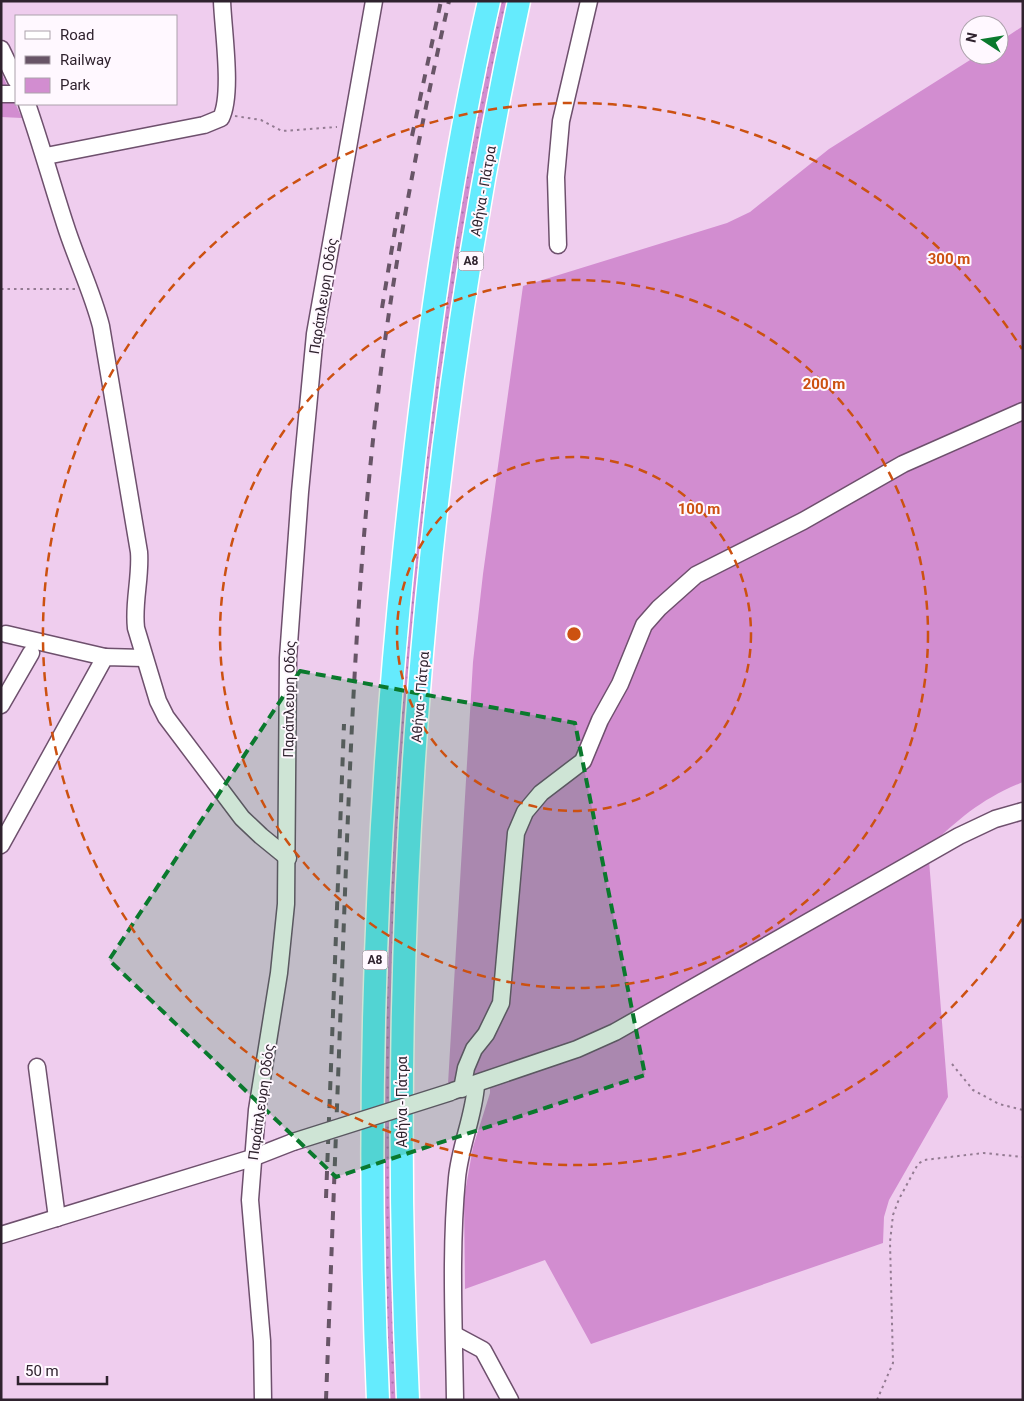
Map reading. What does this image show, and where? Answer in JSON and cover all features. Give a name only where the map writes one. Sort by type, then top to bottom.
[{"type":"highway","name":"Α8","points":[[378,1400],[373,1244],[373,1057],[376,919],[390,687],[423,387],[448,220],[489,1]]},
{"type":"highway","name":"Αθήνα - Πάτρα","points":[[408,1400],[403,1244],[403,1038],[406,904],[420,682],[452,391],[480,208],[519,1]]},
{"type":"street","points":[[46,156],[204,125],[221,118],[225,110],[226,87],[222,1]]},
{"type":"street","name":"Παράπλευρη Οδός","points":[[263,1400],[262,1341],[250,1200],[256,1110],[279,973],[288,858],[288,658],[300,492],[315,334],[374,1]]},
{"type":"street","points":[[558,245],[556,177],[560,121],[589,1]]},
{"type":"street","points":[[1,49],[15,78]]},
{"type":"street","points":[[1,94],[15,94]]},
{"type":"street","points":[[27,105],[46,156],[65,224],[93,296],[106,352],[139,552],[140,569],[135,617],[144,658],[158,702],[177,733],[242,818],[260,836],[288,858]]},
{"type":"street","points":[[463,1088],[466,1068],[474,1049],[486,1034],[501,1003],[516,834],[525,812],[541,792],[583,761],[600,720],[620,684],[644,625],[659,608],[696,575],[803,521],[903,464],[1023,411]]},
{"type":"street","points":[[6,634],[105,657],[144,658]]},
{"type":"street","points":[[1,705],[31,653]]},
{"type":"street","points":[[1,845],[105,657]]},
{"type":"street","points":[[1,1235],[252,1158],[293,1142],[463,1088],[577,1049],[615,1032],[959,836],[995,819],[1023,811]]},
{"type":"street","points":[[37,1067],[57,1218]]},
{"type":"street","points":[[455,1400],[454,1223],[457,1176],[476,1096],[463,1088]]},
{"type":"street","points":[[454,1335],[483,1350],[510,1400]]},
{"type":"path","points":[[222,115],[261,120],[282,130],[352,125]]},
{"type":"path","points":[[1,289],[77,289],[93,296]]},
{"type":"path","points":[[952,1064],[973,1090],[1000,1104],[1023,1110]]},
{"type":"path","points":[[877,1400],[893,1363],[890,1242],[893,1215],[899,1198],[918,1164],[924,1160],[984,1153],[1022,1157]]},
{"type":"highlighted area","points":[[300,671],[575,723],[645,1075],[336,1177],[109,960]]},
{"type":"green space","points":[[501,1],[507,1],[468,213],[396,889],[391,1066],[391,1215],[397,1400],[390,1400],[384,1189],[387,979],[397,769],[405,665],[422,490],[450,279],[473,140]]},
{"type":"green space","points":[[1023,26],[1023,782],[983,802],[950,827],[928,848],[948,1097],[889,1200],[884,1217],[883,1243],[591,1344],[545,1260],[465,1289],[464,1198],[473,1147],[490,1093],[490,1071],[448,1084],[473,662],[483,574],[523,286],[727,223],[750,212],[829,149],[962,65],[1009,65],[1009,35]]},
{"type":"green space","points":[[1,72],[22,118],[1,117]]},
{"type":"railway","points":[[412,136],[441,1]]},
{"type":"railway","points":[[326,1400],[351,739],[367,500],[379,385],[404,219],[449,1]]},
{"type":"railway","points":[[382,308],[398,212]]},
{"type":"railway","points":[[326,1198],[344,724]]}]
